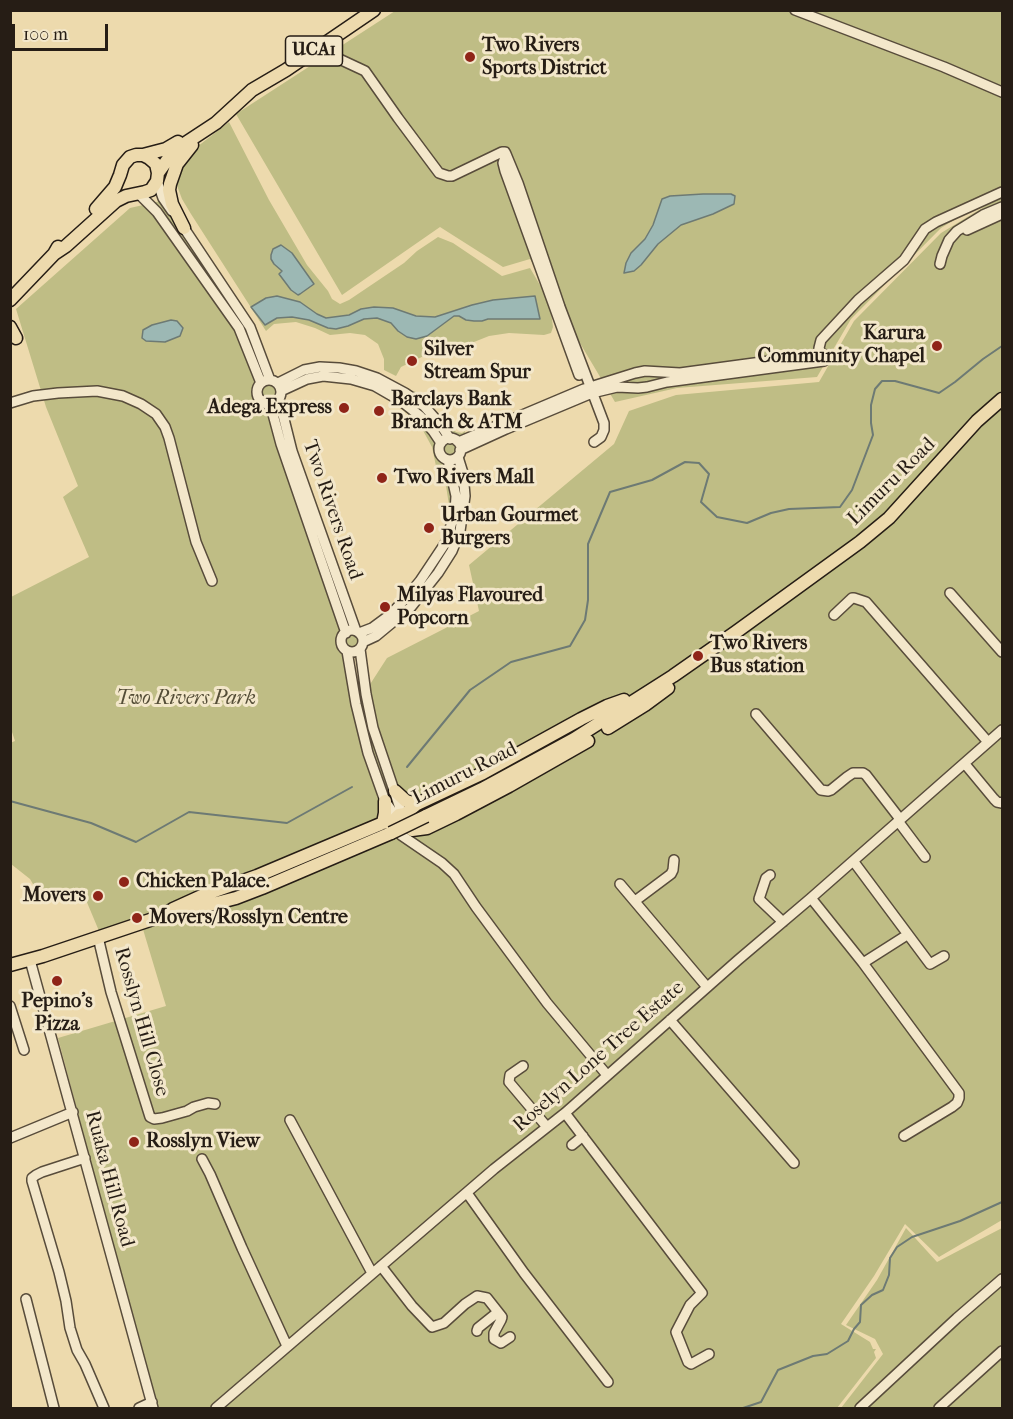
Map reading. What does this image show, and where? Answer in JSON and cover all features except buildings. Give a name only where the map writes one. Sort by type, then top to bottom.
[{"type":"main road","name":"UCA1","points":[[143,155],[166,149],[241,95],[286,70],[374,10]]},
{"type":"main road","name":"UCA1","points":[[158,177],[168,159],[181,146],[231,110],[252,90]]},
{"type":"main road","points":[[184,228],[172,204],[170,184],[177,164],[202,132]]},
{"type":"main road","points":[[10,300],[62,243],[102,204],[115,187],[125,161],[136,155],[143,155],[154,162],[158,177],[151,190],[116,201],[54,254]]},
{"type":"main road","points":[[120,175],[124,186],[136,193]]},
{"type":"main road","name":"Limuru Road","points":[[10,965],[286,872],[422,811],[482,789],[574,739],[634,702],[698,658],[860,542],[889,518],[977,422],[1002,399]]},
{"type":"main road","name":"Limuru Road","points":[[397,824],[427,828],[498,792],[645,705],[734,637],[743,627]]},
{"type":"main road","name":"Limuru Road","points":[[164,915],[236,898],[299,873],[475,786],[564,738],[624,700],[698,658]]},
{"type":"main road","points":[[393,787],[406,801],[422,811]]},
{"type":"main road","points":[[385,801],[386,813],[397,824]]},
{"type":"street","points":[[795,10],[944,67],[1002,92]]},
{"type":"street","points":[[324,44],[335,57],[361,68],[368,75],[439,172],[452,176],[505,152],[503,163],[505,171],[561,328],[588,391]]},
{"type":"street","name":"Two Rivers Road","points":[[158,177],[165,200],[184,228],[273,390],[281,444],[332,579],[357,637],[373,728],[393,787],[397,824]]},
{"type":"street","points":[[821,354],[819,348],[821,340],[858,300],[904,260],[925,230],[936,222],[1002,192]]},
{"type":"street","name":"Two Rivers Road","points":[[136,193],[152,206],[215,285]]},
{"type":"street","points":[[1002,207],[967,224],[952,235],[940,262],[941,265],[944,265],[956,239],[965,232],[1002,214]]},
{"type":"street","points":[[165,223],[174,215]]},
{"type":"street","points":[[452,448],[506,429],[588,391],[635,373],[645,371],[680,373],[826,355],[826,360],[667,382],[648,387],[617,387],[588,391]]},
{"type":"street","points":[[273,390],[304,370],[320,367],[356,371],[377,378],[424,406],[441,426],[452,448],[455,512],[446,542],[420,581],[391,614],[357,637],[341,638],[342,646],[347,651],[362,729],[385,801]]},
{"type":"street","points":[[10,403],[33,396],[97,391],[123,396],[156,414],[169,438],[196,542],[212,580]]},
{"type":"street","points":[[950,593],[1002,652]]},
{"type":"street","points":[[834,615],[852,598],[866,602],[988,742]]},
{"type":"street","points":[[347,651],[354,652],[357,637]]},
{"type":"street","points":[[756,714],[821,790],[831,790],[853,773],[866,775],[925,857]]},
{"type":"street","name":"Roselyn Lone Tree Estate","points":[[216,1408],[494,1169],[565,1113],[1002,730]]},
{"type":"street","points":[[965,764],[994,799],[1002,804]]},
{"type":"street","points":[[380,788],[393,787]]},
{"type":"street","points":[[397,824],[454,874],[547,1003],[607,1076]]},
{"type":"street","points":[[634,901],[671,874],[674,860]]},
{"type":"street","points":[[854,861],[930,964],[944,956]]},
{"type":"street","points":[[770,875],[766,878],[759,899],[783,922]]},
{"type":"street","points":[[620,884],[707,987]]},
{"type":"street","points":[[811,898],[863,963],[959,1093],[959,1098],[952,1107],[904,1136]]},
{"type":"street","points":[[863,963],[907,935]]},
{"type":"street","name":"Rosslyn Hill Close","points":[[98,937],[111,992],[150,1117],[162,1118],[208,1103],[215,1104]]},
{"type":"street","name":"Ruaka Hill Road","points":[[30,960],[152,1405]]},
{"type":"street","points":[[10,1006],[24,1050]]},
{"type":"street","points":[[670,1020],[794,1163]]},
{"type":"street","points":[[523,1066],[510,1075],[509,1082],[547,1127]]},
{"type":"street","points":[[10,1138],[73,1112]]},
{"type":"street","points":[[565,1113],[702,1293],[687,1311],[676,1332],[690,1364],[710,1354]]},
{"type":"street","points":[[290,1120],[372,1273]]},
{"type":"street","points":[[572,1145],[583,1136]]},
{"type":"street","points":[[85,1158],[42,1172],[32,1178],[32,1182],[59,1272],[70,1328],[77,1350],[86,1364],[104,1408]]},
{"type":"street","points":[[202,1159],[287,1346]]},
{"type":"street","points":[[467,1193],[524,1273],[608,1382]]},
{"type":"street","points":[[381,1266],[412,1306],[432,1327],[444,1323],[477,1296],[487,1298],[502,1318],[494,1333],[494,1339],[501,1343],[510,1337]]},
{"type":"street","points":[[860,1408],[1002,1279]]},
{"type":"street","points":[[26,1299],[54,1408]]},
{"type":"street","points":[[477,1331],[498,1312]]},
{"type":"street","points":[[939,1408],[1002,1351]]},
{"type":"street","points":[[139,1408],[152,1405]]},
{"type":"green space","points":[[395,11],[1002,11],[1002,191],[941,228],[851,319],[817,377],[677,388],[615,402],[530,259],[503,267],[440,227],[342,295],[236,114]]},
{"type":"green space","points":[[229,122],[269,200],[307,265],[332,299],[340,304],[349,300],[438,237],[453,243],[502,276],[530,268],[544,292],[551,312],[553,327],[551,333],[544,335],[509,333],[489,336],[439,356],[428,354],[401,367],[396,376],[384,370],[384,359],[378,344],[365,335],[350,333],[330,335],[296,322],[274,324],[266,331],[191,214],[176,183],[178,171],[193,150]]},
{"type":"green space","name":"Two Rivers Park","points":[[1002,196],[1002,1220],[939,1257],[905,1224],[874,1276],[841,1324],[870,1342],[873,1349],[876,1349],[874,1352],[876,1358],[837,1408],[156,1408],[58,1038],[166,1006],[139,916],[99,931],[86,900],[75,894],[40,896],[30,879],[11,864],[10,743],[15,741],[11,729],[11,597],[89,557],[63,497],[78,486],[46,407],[16,309],[130,208],[165,200],[265,382],[273,382],[278,387],[277,397],[269,401],[315,543],[342,639],[348,632],[353,631],[362,640],[356,650],[350,651],[358,703],[387,658],[479,611],[469,565],[614,444],[629,411],[676,395],[819,382],[854,321],[941,233]]},
{"type":"green space","points":[[414,391],[420,394],[444,421],[449,421],[456,432],[465,431],[465,469],[469,491],[467,518],[461,540],[443,535],[449,505],[444,473],[436,466],[432,447],[420,425],[405,412]]},
{"type":"green space","points":[[906,1228],[937,1262],[1002,1228],[1002,1408],[841,1408],[883,1354],[875,1339],[846,1325],[877,1280]]},
{"type":"water","points":[[731,194],[735,196],[734,204],[681,225],[658,244],[634,271],[624,273],[631,253],[645,239],[653,225],[662,199],[670,196]]},
{"type":"water","points":[[281,245],[292,253],[314,284],[298,295],[291,290],[279,274],[282,271],[271,259],[273,249]]},
{"type":"water","points":[[277,296],[300,302],[326,318],[349,315],[361,309],[374,307],[393,308],[416,316],[435,317],[493,300],[535,296],[540,319],[474,321],[454,316],[427,336],[416,339],[407,337],[391,323],[377,318],[364,319],[336,329],[292,317],[277,318],[265,325],[251,307],[266,298]]},
{"type":"water","points":[[171,320],[177,321],[183,328],[180,336],[165,342],[146,341],[142,338],[143,330]]},
{"type":"waterway","points":[[407,767],[470,690],[511,662],[570,646],[585,620],[588,600],[588,544],[610,492],[652,480],[685,462],[699,463],[709,474],[701,502],[717,517],[747,523],[771,513],[789,509],[840,507],[852,490],[873,435],[871,405],[875,389],[882,381],[895,381],[939,393],[1002,346]]},
{"type":"waterway","points":[[10,801],[91,823],[136,842],[189,812],[287,823],[352,787]]},
{"type":"waterway","points":[[743,1408],[761,1402],[778,1370],[813,1356],[827,1354],[848,1341],[860,1322],[861,1305],[872,1295],[883,1290],[889,1275],[890,1258],[897,1247],[912,1237],[960,1221],[1002,1202]]},
{"type":"place","name":"Two Rivers Sports District","points":[[470,57]]},
{"type":"place","name":"Karura Community Chapel","points":[[937,346]]},
{"type":"place","name":"Silver Stream Spur","points":[[412,361]]},
{"type":"place","name":"Adega Express","points":[[344,408]]},
{"type":"place","name":"Barclays Bank Branch & ATM","points":[[379,411]]},
{"type":"place","name":"Two Rivers Mall","points":[[382,478]]},
{"type":"place","name":"Urban Gourmet Burgers","points":[[429,528]]},
{"type":"place","name":"Milyas Flavoured Popcorn","points":[[385,607]]},
{"type":"place","name":"Two Rivers Bus station","points":[[698,656]]},
{"type":"place","name":"Chicken Palace.","points":[[124,882]]},
{"type":"place","name":"Movers","points":[[98,896]]},
{"type":"place","name":"Movers/Rosslyn Centre","points":[[137,918]]},
{"type":"place","name":"Pepino's Pizza","points":[[57,981]]},
{"type":"place","name":"Rosslyn View","points":[[134,1142]]}]
